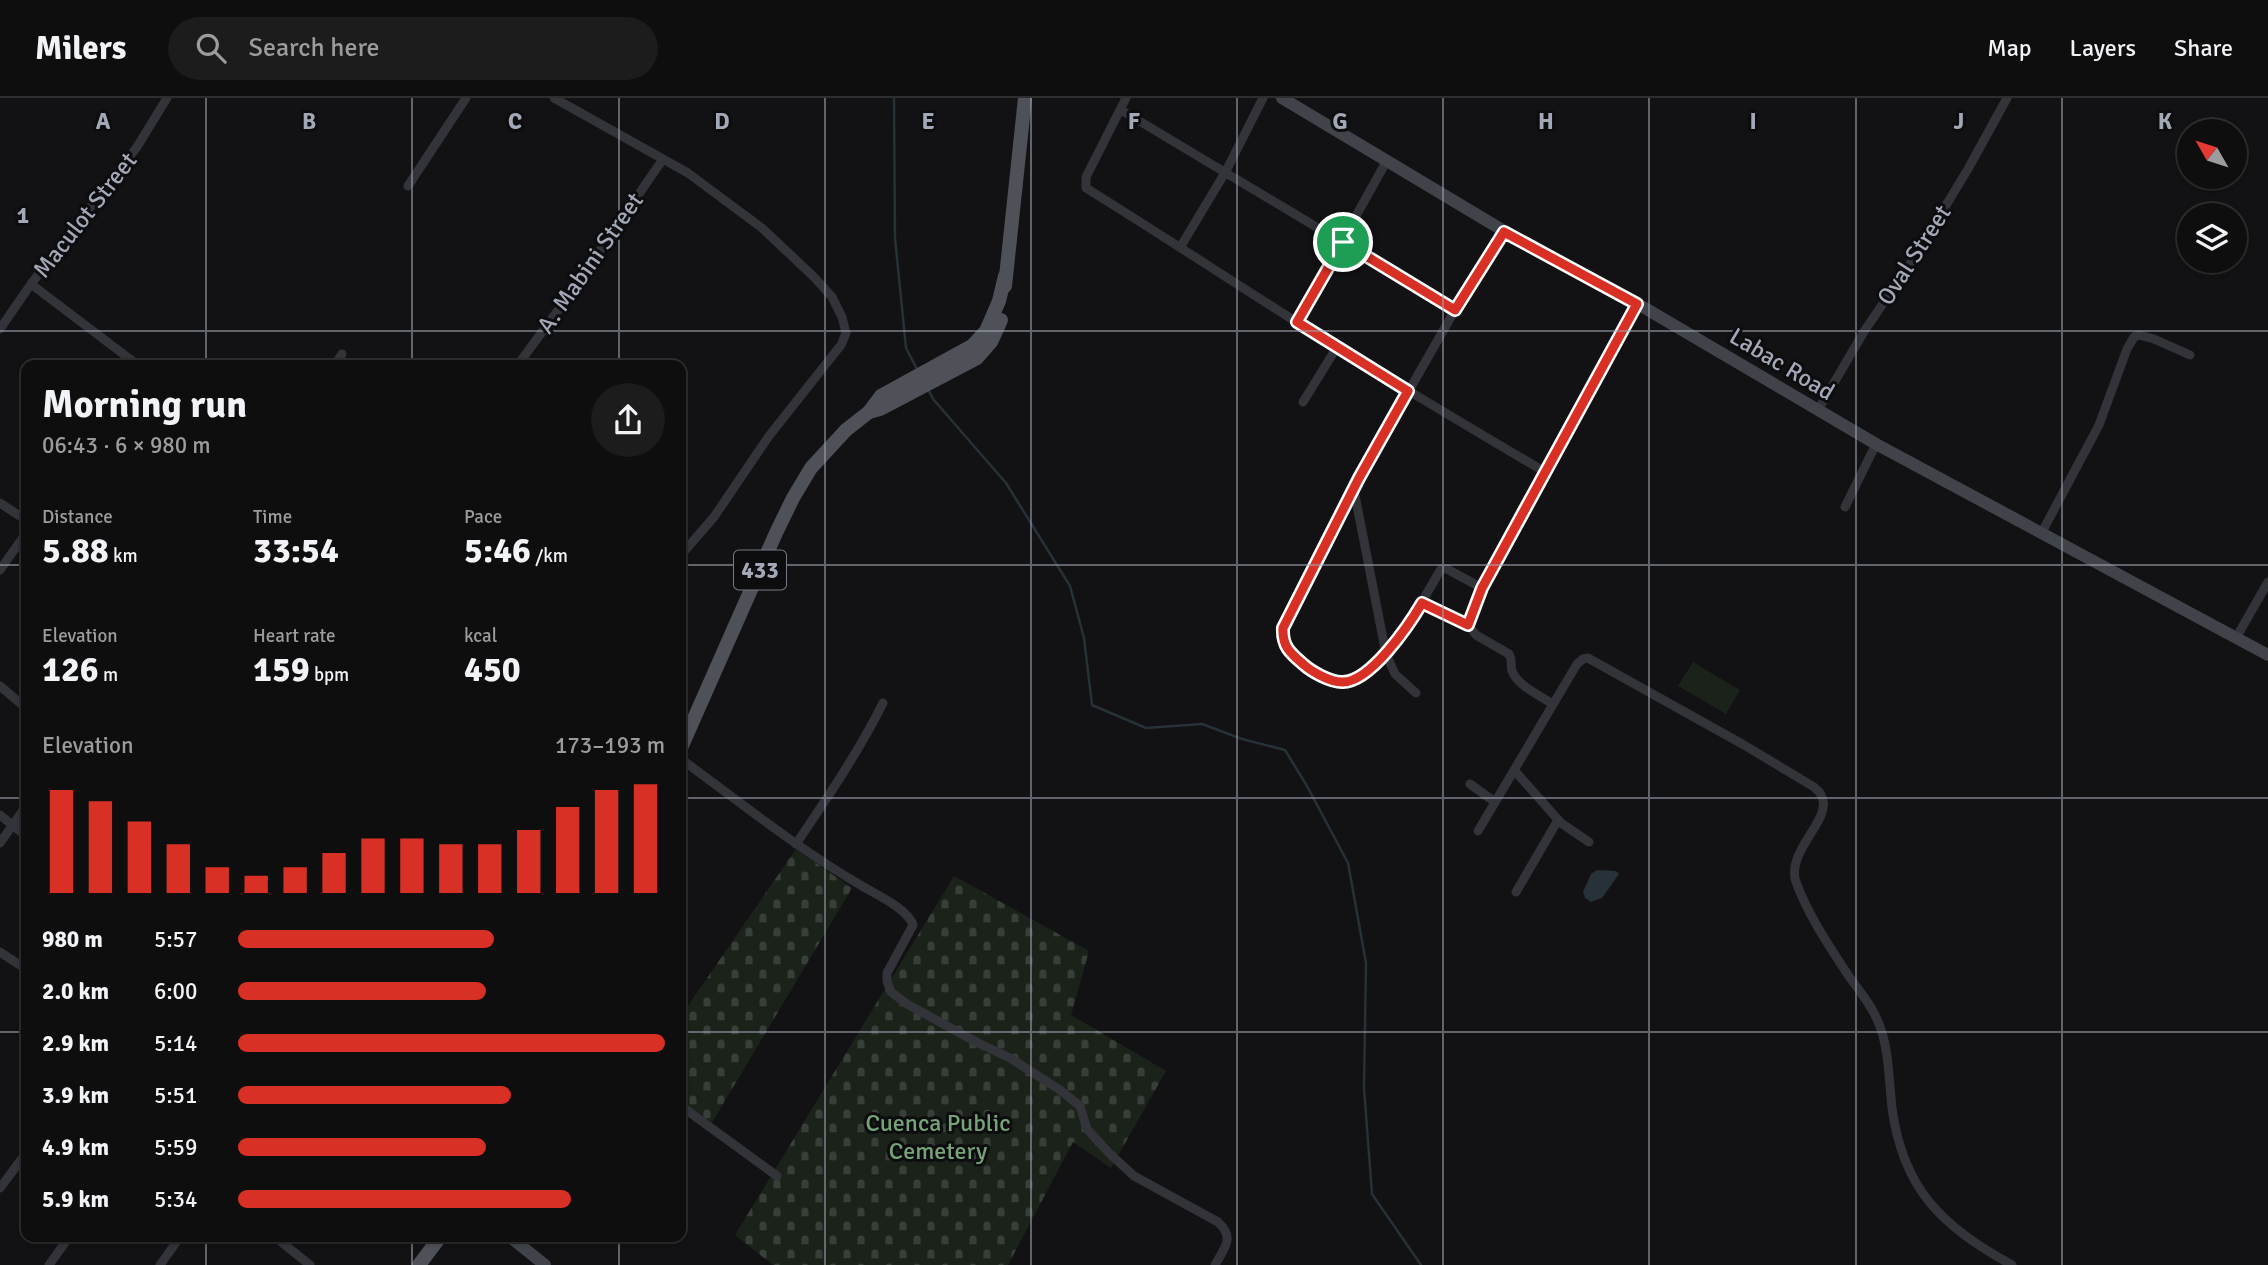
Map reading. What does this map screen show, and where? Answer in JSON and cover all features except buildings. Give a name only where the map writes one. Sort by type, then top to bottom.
[{"type":"main road","name":"433","points":[[686,737],[793,498],[811,468],[846,430],[884,400],[960,360],[986,331],[999,301],[1005,276],[1025,98]]},
{"type":"main road","points":[[419,1265],[436,1242]]},
{"type":"street","name":"Maculot Street","points":[[0,329],[31,284],[137,147],[167,98]]},
{"type":"street","points":[[408,186],[467,98]]},
{"type":"street","points":[[554,98],[688,173],[762,228],[832,297],[842,317],[846,333],[841,345],[769,436],[714,517],[686,549]]},
{"type":"street","points":[[1126,98],[1086,177],[1086,188],[1408,391],[1545,472]]},
{"type":"street","points":[[1181,246],[1226,172],[1263,98]]},
{"type":"street","name":"Labac Road","points":[[1282,98],[1504,232],[1637,304],[1876,444],[2268,655]]},
{"type":"street","name":"Oval Street","points":[[1818,410],[1865,330],[1914,258],[1968,169],[2007,98]]},
{"type":"street","points":[[1121,110],[1455,310]]},
{"type":"street","name":"A. Mabini Street","points":[[521,360],[663,159]]},
{"type":"street","points":[[1297,322],[1386,162]]},
{"type":"street","points":[[1482,588],[1447,569],[1441,569],[1411,622],[1386,654],[1356,680],[1341,683],[1310,670],[1288,652],[1283,640],[1283,628],[1354,490],[1455,310],[1504,232]]},
{"type":"street","points":[[31,284],[131,360]]},
{"type":"street","points":[[1468,625],[1482,588],[1637,304]]},
{"type":"street","points":[[2041,534],[2099,425],[2134,337],[2139,335],[2154,339],[2190,355]]},
{"type":"street","points":[[1303,402],[1337,347]]},
{"type":"street","points":[[338,360],[342,354]]},
{"type":"street","points":[[1845,507],[1876,444]]},
{"type":"street","points":[[1354,490],[1386,654],[1395,674],[1416,694]]},
{"type":"street","points":[[0,503],[21,517]]},
{"type":"street","points":[[0,570],[21,540]]},
{"type":"street","points":[[2236,638],[2268,582]]},
{"type":"street","points":[[1422,603],[1468,625],[1476,635],[1509,654],[1512,658],[1512,671],[1518,679],[1553,704]]},
{"type":"street","points":[[1478,831],[1577,664],[1588,658],[1744,745],[1801,779],[1822,795],[1824,805],[1796,859],[1793,872],[1809,911],[1866,998],[1881,1027],[1900,1149],[1920,1191],[1938,1214],[1965,1237],[2012,1265]]},
{"type":"street","points":[[0,686],[21,704]]},
{"type":"street","points":[[796,844],[847,768],[883,703]]},
{"type":"street","points":[[686,762],[796,844],[884,898],[911,918],[913,925],[887,973],[891,992],[1010,1058],[1060,1090],[1080,1106],[1087,1129],[1134,1175],[1218,1222],[1227,1230],[1228,1241],[1215,1265]]},
{"type":"street","points":[[1515,771],[1558,820],[1589,842]]},
{"type":"street","points":[[1470,784],[1495,802]]},
{"type":"street","points":[[0,843],[21,813]]},
{"type":"street","points":[[0,815],[21,832]]},
{"type":"street","points":[[1516,892],[1558,820]]},
{"type":"street","points":[[0,952],[21,966]]},
{"type":"street","points":[[686,1110],[777,1176]]},
{"type":"street","points":[[0,1188],[21,1160]]},
{"type":"street","points":[[49,1265],[65,1242]]},
{"type":"street","points":[[160,1265],[176,1242]]},
{"type":"street","points":[[281,1242],[310,1265]]},
{"type":"street","points":[[516,1242],[545,1265]]},
{"type":"green space","points":[[1693,662],[1740,690],[1726,714],[1678,686]]},
{"type":"green space","points":[[796,849],[852,888],[711,1124],[686,1106],[686,1009]]},
{"type":"green space","name":"Cuenca Public Cemetery","points":[[954,876],[1089,951],[1071,1015],[1166,1071],[1111,1168],[1073,1142],[1008,1265],[773,1265],[735,1235]]},
{"type":"shaded area","points":[[1597,870],[1616,871],[1619,874],[1602,898],[1591,902],[1585,898],[1583,892],[1591,874]]},
{"type":"waterway","points":[[894,98],[895,238],[906,348],[918,371]]},
{"type":"waterway","points":[[928,389],[933,399],[1006,483],[1070,586],[1084,638],[1092,705],[1146,728],[1202,724],[1242,739],[1285,750],[1307,786],[1348,863],[1366,963],[1364,1088],[1372,1194],[1421,1265]]},
{"type":"route","points":[[1504,232],[1637,304],[1482,588],[1468,625],[1422,603],[1386,654],[1356,680],[1341,683],[1310,670],[1288,652],[1283,640],[1283,628],[1359,478],[1408,391],[1297,322],[1343,242],[1455,310],[1504,232]]}]
